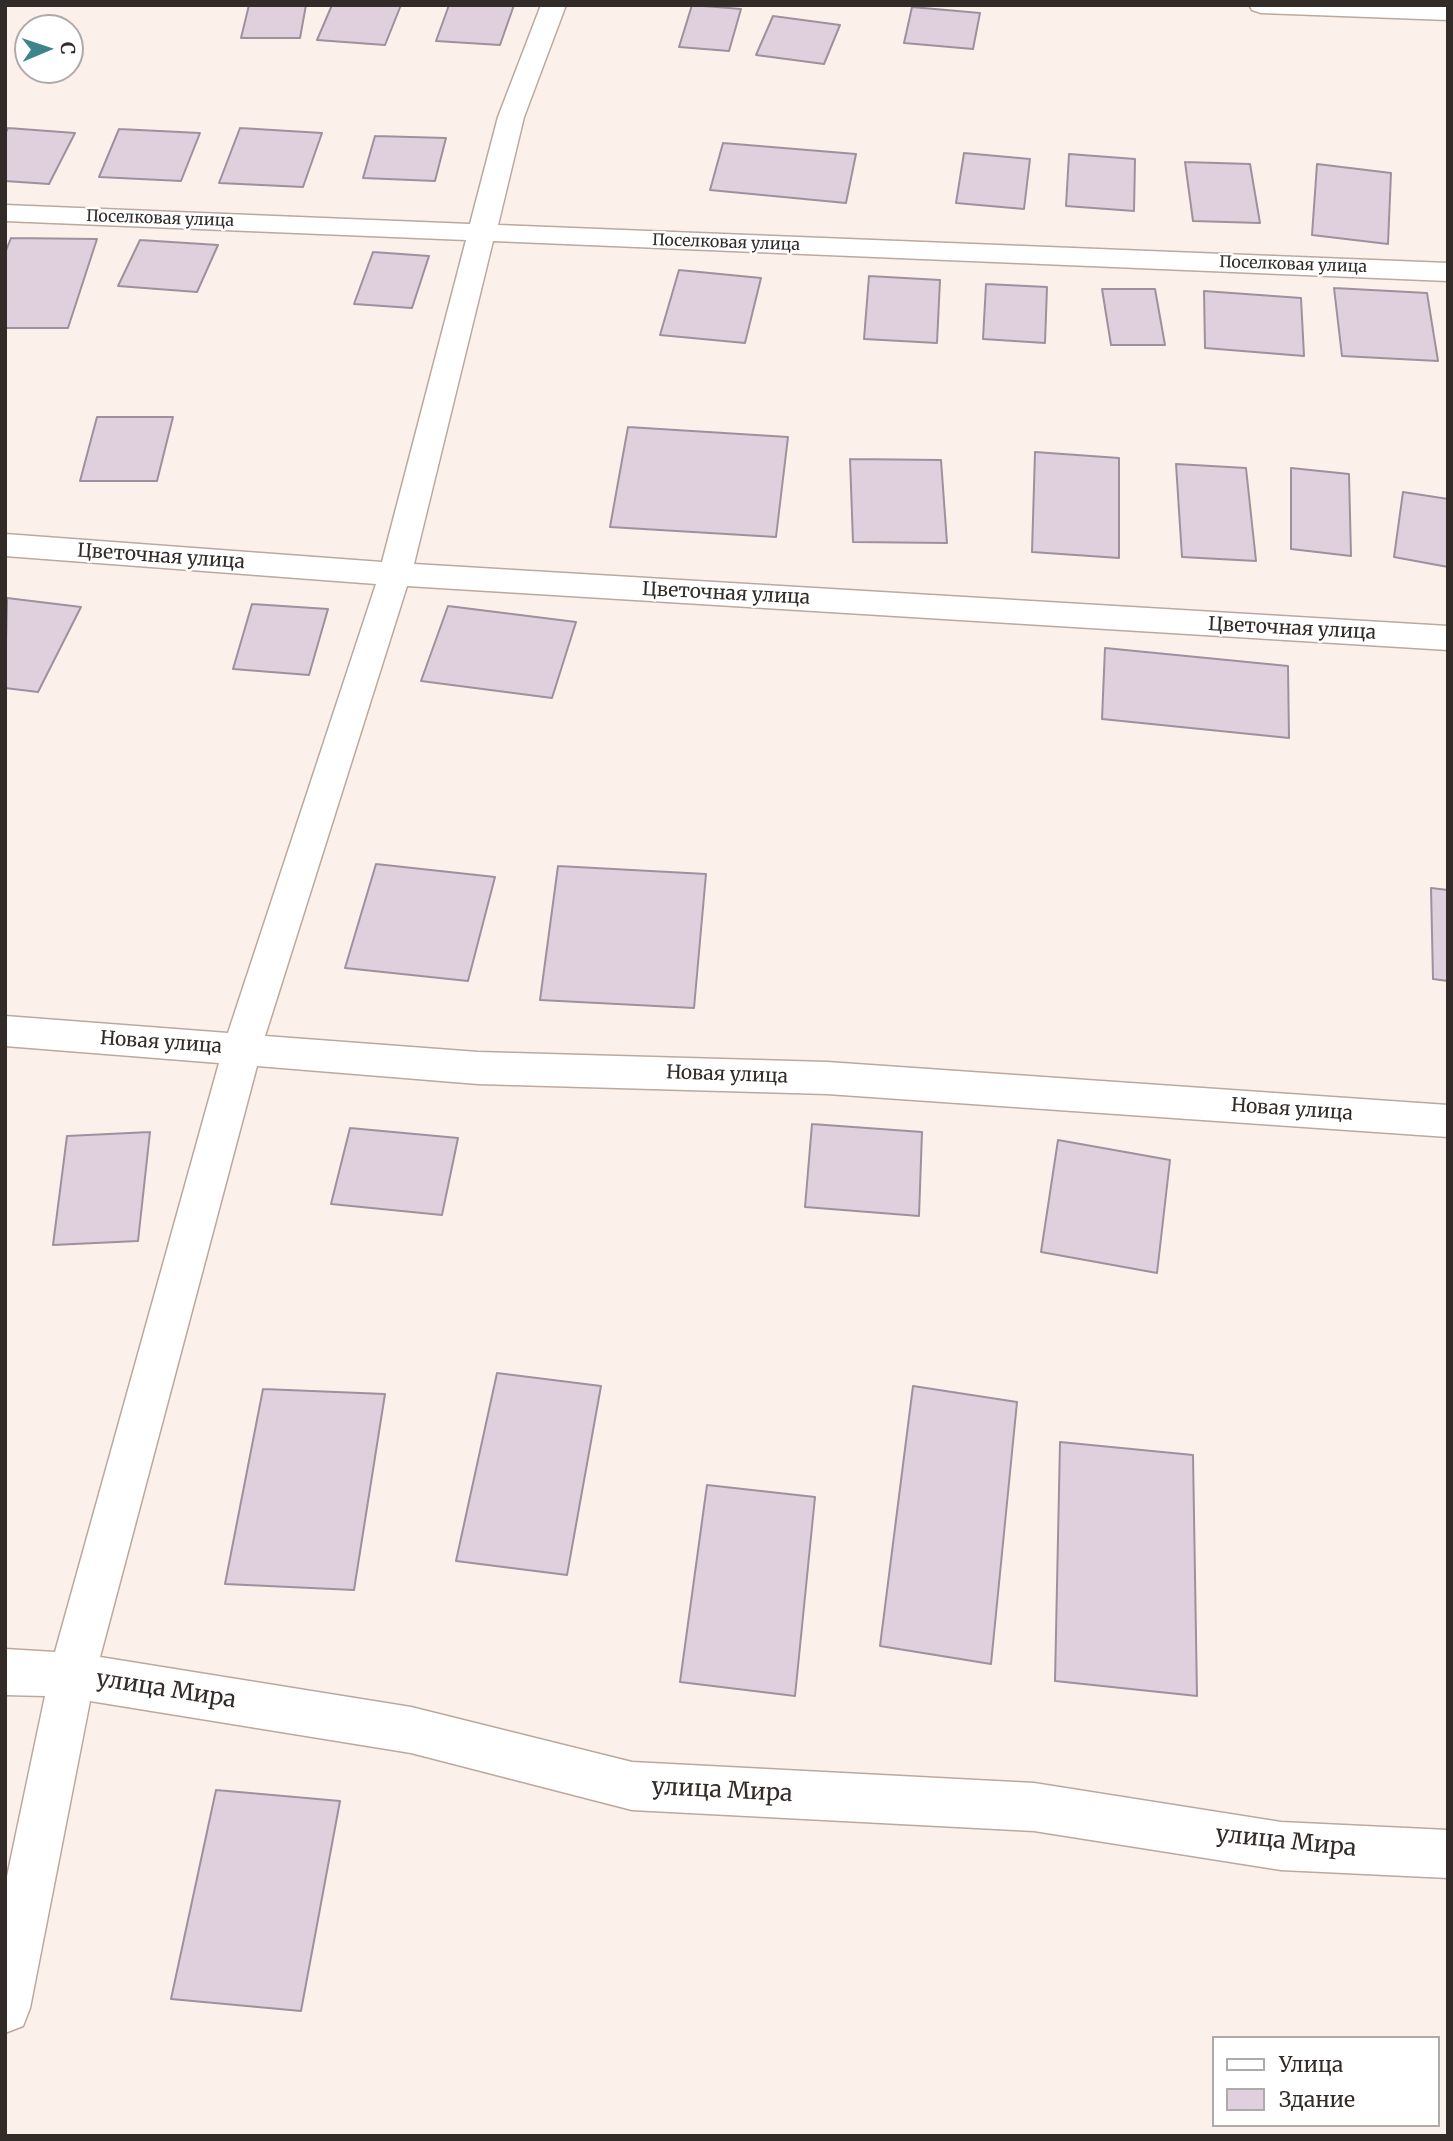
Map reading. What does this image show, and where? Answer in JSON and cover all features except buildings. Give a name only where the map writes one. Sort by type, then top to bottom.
[{"type":"street","points":[[5,2008],[72,1675],[242,1049],[395,574],[511,117],[554,5]]},
{"type":"street","points":[[1261,5],[1448,12]]},
{"type":"street","name":"Поселковая улица","points":[[5,213],[1448,272]]},
{"type":"street","name":"Цветочная улица","points":[[5,545],[395,574],[1448,638]]},
{"type":"street","name":"Новая улица","points":[[5,1031],[478,1068],[827,1078],[1448,1121]]},
{"type":"street","name":"улица Мира","points":[[5,1672],[72,1675],[411,1730],[632,1787],[1034,1807],[1281,1846],[1448,1854]]}]
